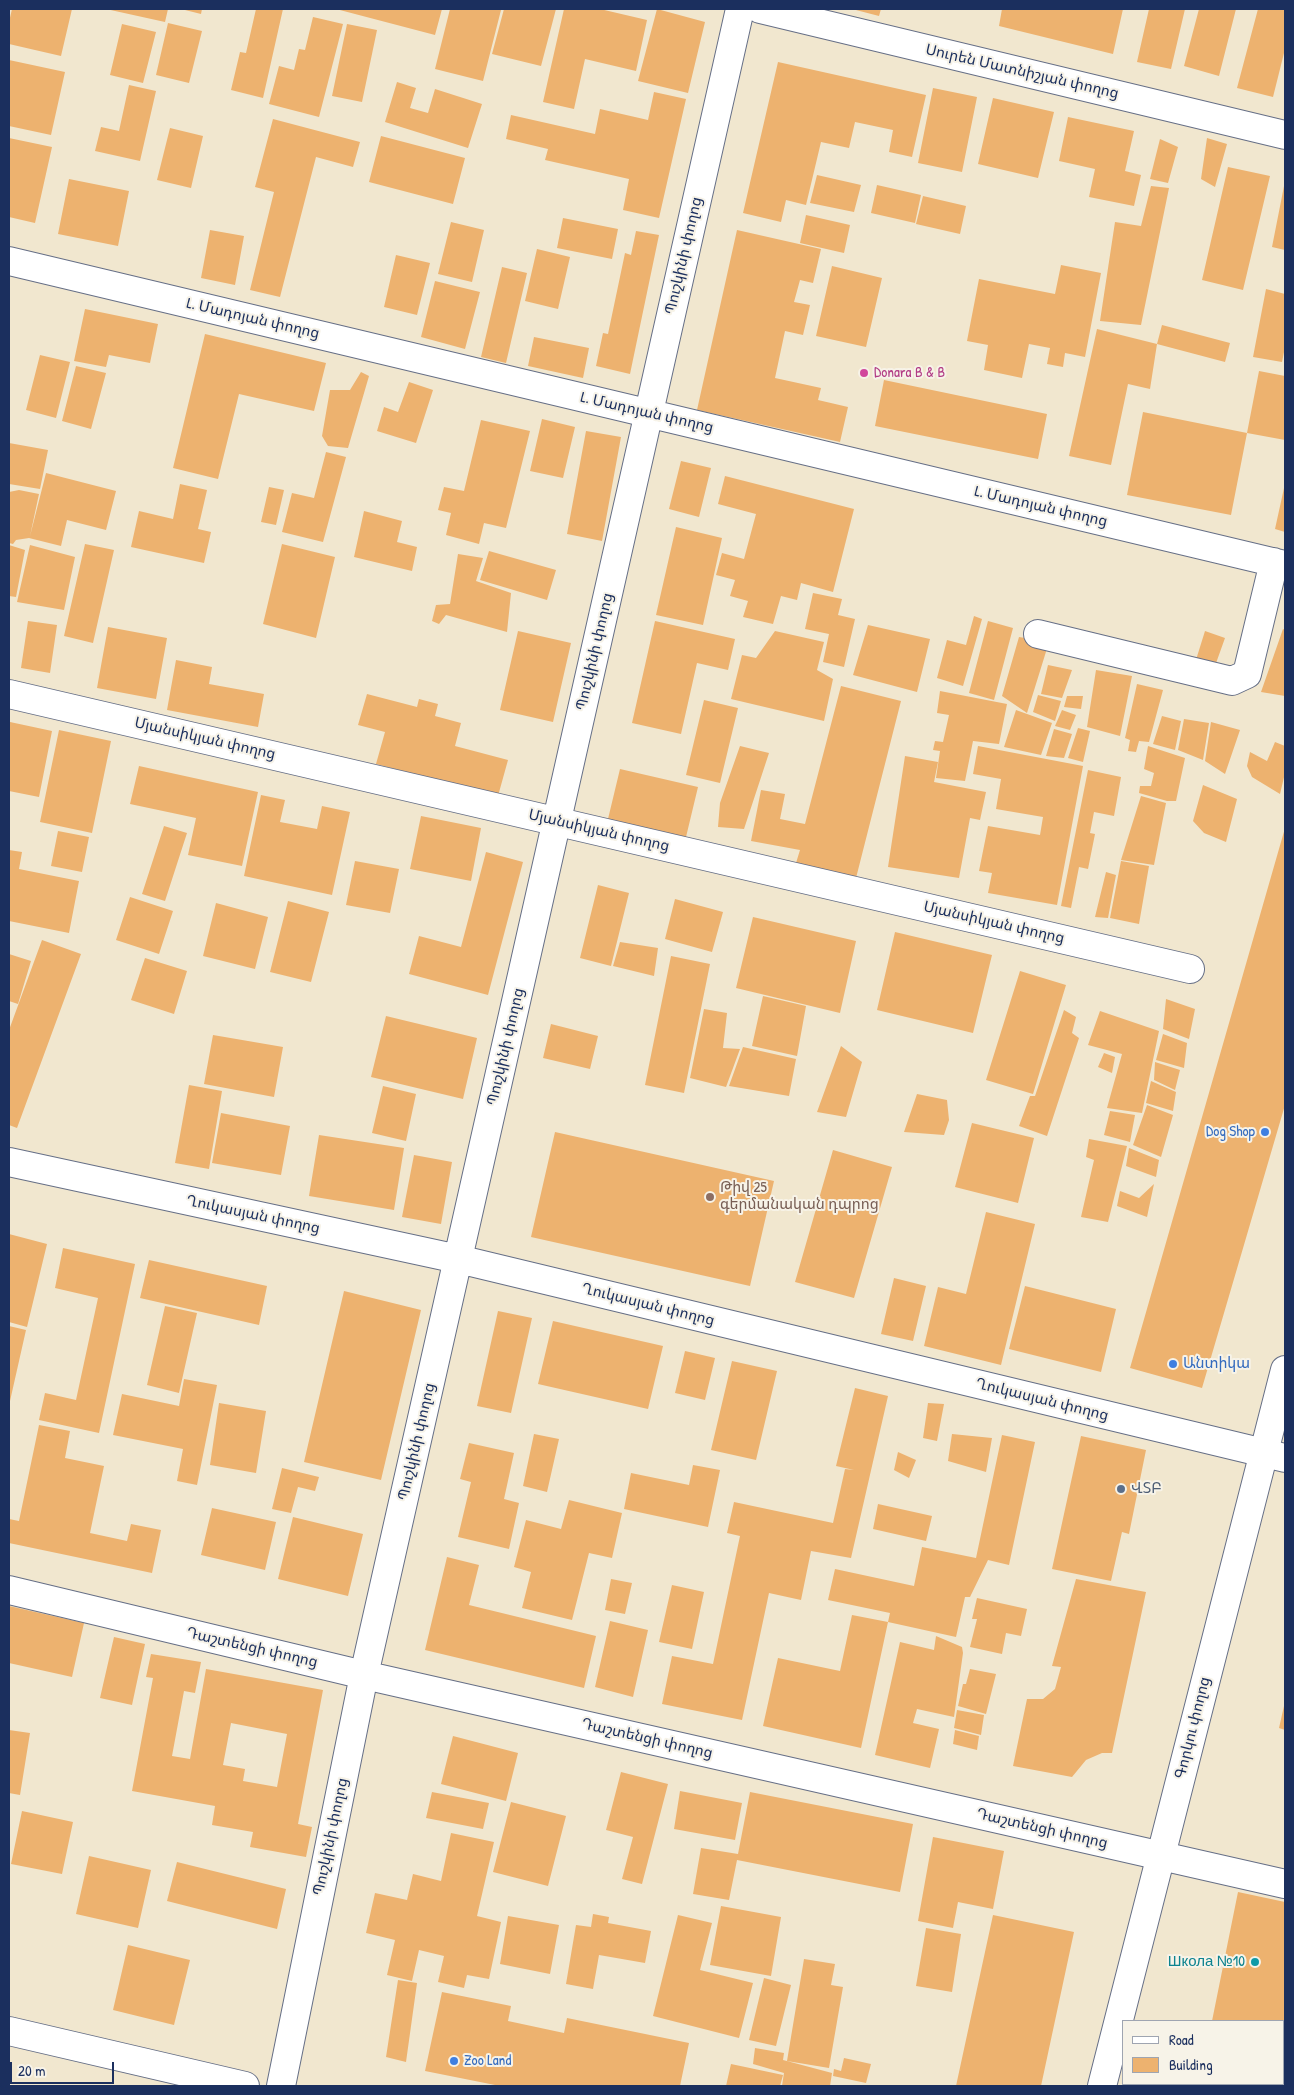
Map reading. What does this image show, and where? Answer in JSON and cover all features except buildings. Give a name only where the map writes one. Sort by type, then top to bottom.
[{"type":"street","name":"Պուշկինի փողոց","points":[[280,2086],[364,1675],[740,9]]},
{"type":"street","name":"Սուրեն Մատնիշյան փողոց","points":[[760,9],[1285,135]]},
{"type":"street","name":"L. Մադոյան փողոց","points":[[9,261],[1280,564]]},
{"type":"street","points":[[1038,634],[1232,681],[1247,674],[1280,564]]},
{"type":"street","name":"Մյանսիկյան փողոց","points":[[9,694],[1190,969]]},
{"type":"street","name":"Ղուկասյան փողոց","points":[[9,1162],[458,1259],[1274,1456]]},
{"type":"street","name":"Գորկու փողոց","points":[[1102,2086],[1161,1856],[1274,1456],[1285,1370]]},
{"type":"street","name":"Դաշտենցի փողոց","points":[[9,1590],[364,1675],[1285,1884]]},
{"type":"street","points":[[9,2031],[245,2086]]},
{"type":"place","name":"Donara B & B","points":[[864,373]]},
{"type":"place","name":"Dog Shop","points":[[1265,1132]]},
{"type":"place","name":"Թիվ 25 գերմանական դպրոց","points":[[710,1197]]},
{"type":"place","name":"Անտիկա","points":[[1173,1364]]},
{"type":"place","name":"ՎՏԲ","points":[[1121,1489]]},
{"type":"place","name":"Школа №10","points":[[1255,1962]]},
{"type":"place","name":"Zoo Land","points":[[454,2061]]}]
